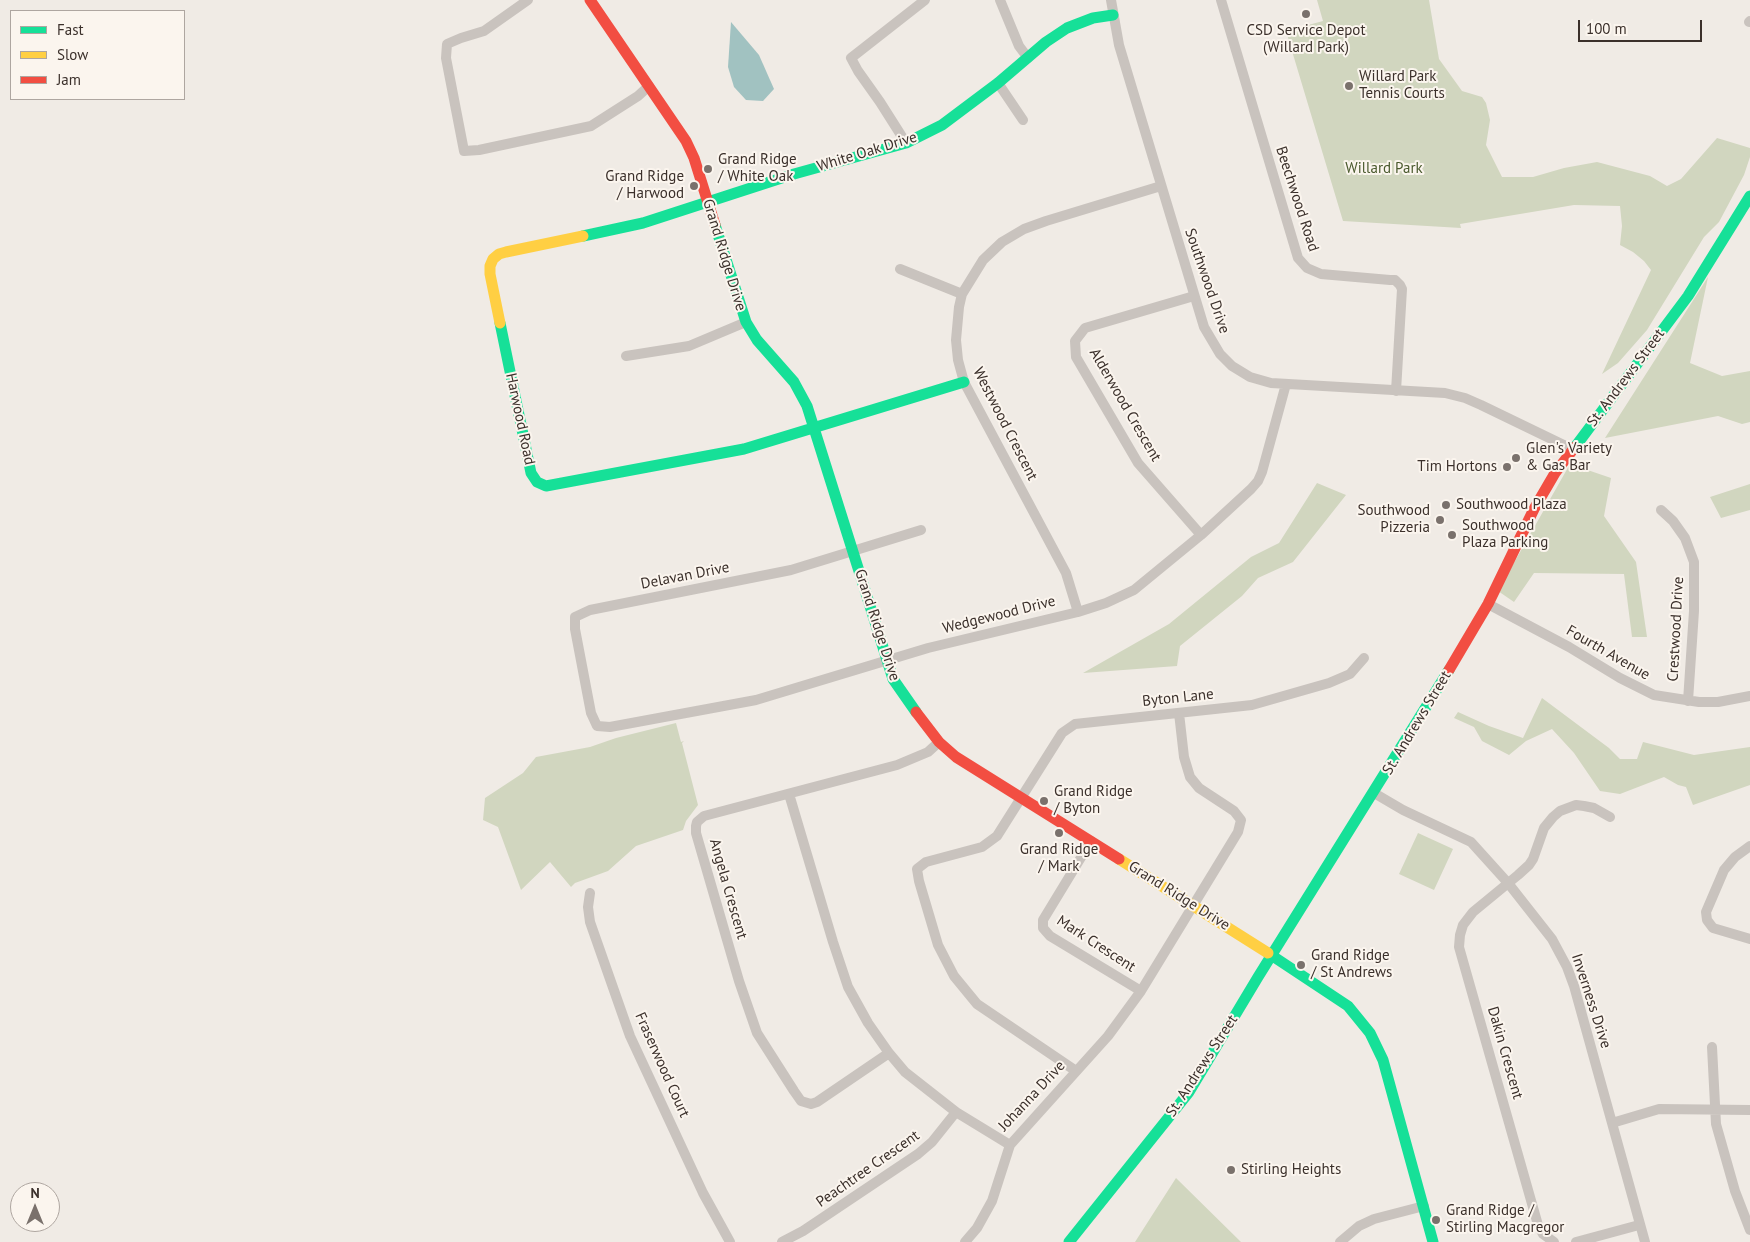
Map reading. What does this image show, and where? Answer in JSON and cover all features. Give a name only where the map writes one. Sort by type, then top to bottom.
[{"type":"street","points":[[528,0],[484,31],[447,44],[446,58],[464,151],[479,150],[591,126],[638,96],[649,86]]},
{"type":"street","name":"Grand Ridge Drive","points":[[590,0],[680,130],[690,149],[746,322],[757,340],[794,382],[807,406],[887,660],[898,688],[939,742],[956,757],[1194,905],[1348,1006],[1370,1032],[1380,1053],[1434,1242]]},
{"type":"street","points":[[906,143],[858,71],[852,58],[926,0]]},
{"type":"street","points":[[1000,0],[1019,46],[1028,58]]},
{"type":"street","name":"Southwood Drive","points":[[1111,0],[1119,45],[1204,327],[1220,354],[1232,366],[1250,377],[1271,383],[1445,393],[1464,398],[1572,449]]},
{"type":"street","name":"Beechwood Road","points":[[1221,0],[1298,258],[1307,268],[1321,274],[1395,280],[1400,284],[1402,289],[1396,391]]},
{"type":"street","name":"White Oak Drive","points":[[708,202],[794,174],[906,143],[942,125],[1067,28],[1093,18],[1113,15]]},
{"type":"street","points":[[998,83],[1023,120]]},
{"type":"street","name":"Westwood Crescent","points":[[1078,612],[1066,573],[964,382],[958,360],[956,340],[957,320],[962,294],[983,260],[1002,242],[1024,229],[1161,186]]},
{"type":"street","name":"St. Andrews Street","points":[[1069,1242],[1189,1092],[1429,705],[1488,604],[1534,509],[1555,473],[1688,296],[1750,196]]},
{"type":"street","name":"Harwood Road","points":[[708,202],[643,224],[506,252],[499,254],[493,259],[490,266],[490,274],[531,473],[537,482],[546,486],[744,449],[964,382]]},
{"type":"street","points":[[900,269],[962,294]]},
{"type":"street","name":"Alderwood Crescent","points":[[1194,296],[1085,328],[1075,341],[1076,357],[1138,463],[1202,535]]},
{"type":"street","points":[[626,356],[689,346],[746,322]]},
{"type":"street","name":"Wedgewood Drive","points":[[610,727],[756,700],[928,648],[1078,612],[1106,603],[1134,590],[1202,535],[1258,481],[1286,384]]},
{"type":"street","name":"Crestwood Drive","points":[[1661,510],[1673,521],[1685,538],[1694,562],[1694,611],[1688,701]]},
{"type":"street","name":"Delavan Drive","points":[[610,727],[597,726],[591,714],[575,629],[575,617],[590,610],[791,570],[921,530]]},
{"type":"street","name":"Fourth Avenue","points":[[1488,604],[1569,647],[1639,689],[1654,695],[1688,701],[1718,702],[1750,696]]},
{"type":"street","name":"Byton Lane","points":[[1076,1071],[977,1004],[954,976],[938,945],[919,881],[918,869],[926,862],[982,847],[997,836],[1062,733],[1075,724],[1252,705],[1329,683],[1350,674],[1364,658]]},
{"type":"street","name":"Johanna Drive","points":[[789,794],[832,942],[848,987],[868,1023],[905,1072],[956,1112],[1010,1145],[1108,1036],[1141,991],[1238,832],[1241,820],[1234,811],[1199,788],[1190,777],[1184,757],[1179,713]]},
{"type":"street","name":"Angela Crescent","points":[[889,1053],[817,1102],[811,1104],[801,1101],[757,1033],[739,981],[696,833],[696,826],[697,822],[704,816],[898,765],[928,752],[939,742]]},
{"type":"street","name":"Inverness Drive","points":[[1374,793],[1403,810],[1471,842],[1508,883],[1552,939],[1567,967],[1645,1242]]},
{"type":"street","name":"Dakin Crescent","points":[[1554,1242],[1543,1234],[1538,1225],[1459,947],[1460,935],[1463,924],[1473,912],[1529,865],[1544,828],[1560,811],[1576,805],[1594,808],[1610,817]]},
{"type":"street","name":"Mark Crescent","points":[[1091,841],[1043,920],[1043,928],[1050,936],[1141,991]]},
{"type":"street","points":[[1750,846],[1724,870],[1706,912],[1707,920],[1713,928],[1750,939]]},
{"type":"street","name":"Fraserwood Court","points":[[590,893],[588,907],[590,922],[630,1036],[703,1193],[730,1242]]},
{"type":"street","points":[[1712,1048],[1716,1124],[1735,1191],[1750,1230]]},
{"type":"street","points":[[1612,1122],[1659,1109],[1715,1108],[1750,1110]]},
{"type":"street","name":"Peachtree Crescent","points":[[795,1239],[918,1154],[932,1142],[956,1112]]},
{"type":"street","points":[[965,1242],[977,1228],[992,1201],[1010,1145]]},
{"type":"street","points":[[1340,1242],[1358,1226],[1374,1219],[1424,1206]]},
{"type":"street","points":[[1576,1242],[1639,1225]]},
{"type":"street","points":[[782,1242],[795,1239]]},
{"type":"green space","name":"Willard Park","points":[[1317,0],[1429,0],[1439,59],[1462,91],[1482,97],[1486,103],[1490,120],[1486,145],[1502,177],[1533,177],[1564,168],[1597,162],[1650,176],[1667,186],[1681,179],[1717,138],[1750,148],[1750,157],[1744,175],[1719,222],[1704,237],[1647,330],[1618,363],[1602,374],[1651,270],[1633,252],[1620,245],[1622,226],[1620,206],[1574,205],[1460,224],[1461,228],[1343,221],[1286,31],[1323,21]]},
{"type":"green space","points":[[1708,277],[1690,363],[1722,376],[1750,371],[1750,422],[1742,424],[1718,416],[1605,438]]},
{"type":"green space","points":[[1570,464],[1611,478],[1604,516],[1636,562],[1647,637],[1632,637],[1624,574],[1534,573],[1514,602],[1498,591]]},
{"type":"green space","points":[[1317,483],[1346,495],[1293,562],[1258,578],[1242,596],[1180,646],[1177,666],[1083,673],[1169,624],[1251,557],[1279,543]]},
{"type":"green space","points":[[1750,484],[1750,510],[1721,518],[1710,497]]},
{"type":"green space","points":[[1542,698],[1609,748],[1620,759],[1637,759],[1643,742],[1694,755],[1750,747],[1750,785],[1693,805],[1686,787],[1664,777],[1620,794],[1600,791],[1574,753],[1552,729],[1526,741],[1509,755],[1482,741],[1474,727],[1454,718],[1458,712],[1523,738]]},
{"type":"green space","points":[[676,723],[681,742],[684,741],[682,743],[698,805],[686,821],[683,830],[636,846],[608,871],[575,883],[571,887],[550,862],[521,890],[498,827],[483,820],[485,798],[523,773],[536,757],[590,747],[616,738]]},
{"type":"green space","points":[[1418,833],[1453,849],[1434,890],[1399,874]]},
{"type":"green space","points":[[1176,1178],[1241,1242],[1135,1242]]},
{"type":"water","points":[[731,22],[759,55],[774,89],[763,101],[746,100],[734,87],[728,67]]},
{"type":"traffic: fast","points":[[583,236],[643,223],[794,174],[906,143],[942,125],[998,83],[1046,42],[1067,28],[1093,18],[1113,15]]},
{"type":"traffic: fast","points":[[1575,447],[1688,296],[1750,196]]},
{"type":"traffic: fast","points":[[715,225],[746,322],[757,340],[794,382],[807,406],[893,679],[916,712]]},
{"type":"traffic: fast","points":[[500,323],[531,473],[537,482],[546,486],[744,449],[964,382]]},
{"type":"traffic: fast","points":[[1069,1242],[1189,1092],[1258,977],[1449,670]]},
{"type":"traffic: fast","points":[[1268,953],[1348,1006],[1370,1033],[1383,1060],[1433,1242]]},
{"type":"traffic: slow","points":[[500,323],[490,274],[490,266],[493,259],[499,254],[506,252],[583,236]]},
{"type":"traffic: slow","points":[[1119,859],[1268,953]]},
{"type":"traffic: jam","points":[[590,0],[686,141],[694,158],[715,225]]},
{"type":"traffic: jam","points":[[1449,670],[1488,604],[1534,509],[1555,473],[1575,447]]},
{"type":"traffic: jam","points":[[916,712],[939,742],[956,757],[1119,859]]},
{"type":"place","name":"CSD Service Depot (Willard Park)","points":[[1306,14]]},
{"type":"place","name":"Willard Park Tennis Courts","points":[[1349,86]]},
{"type":"place","name":"Grand Ridge / White Oak","points":[[708,169]]},
{"type":"place","name":"Grand Ridge / Harwood","points":[[694,186]]},
{"type":"place","name":"Glen's Variety & Gas Bar","points":[[1516,458]]},
{"type":"place","name":"Tim Hortons","points":[[1507,467]]},
{"type":"place","name":"Southwood Plaza","points":[[1446,505]]},
{"type":"place","name":"Southwood Pizzeria","points":[[1440,520]]},
{"type":"place","name":"Southwood Plaza Parking","points":[[1452,535]]},
{"type":"place","name":"Grand Ridge / Byton","points":[[1044,801]]},
{"type":"place","name":"Grand Ridge / Mark","points":[[1059,833]]},
{"type":"place","name":"Grand Ridge / St Andrews","points":[[1301,965]]},
{"type":"place","name":"Stirling Heights","points":[[1231,1170]]},
{"type":"place","name":"Grand Ridge / Stirling Macgregor","points":[[1436,1220]]}]
